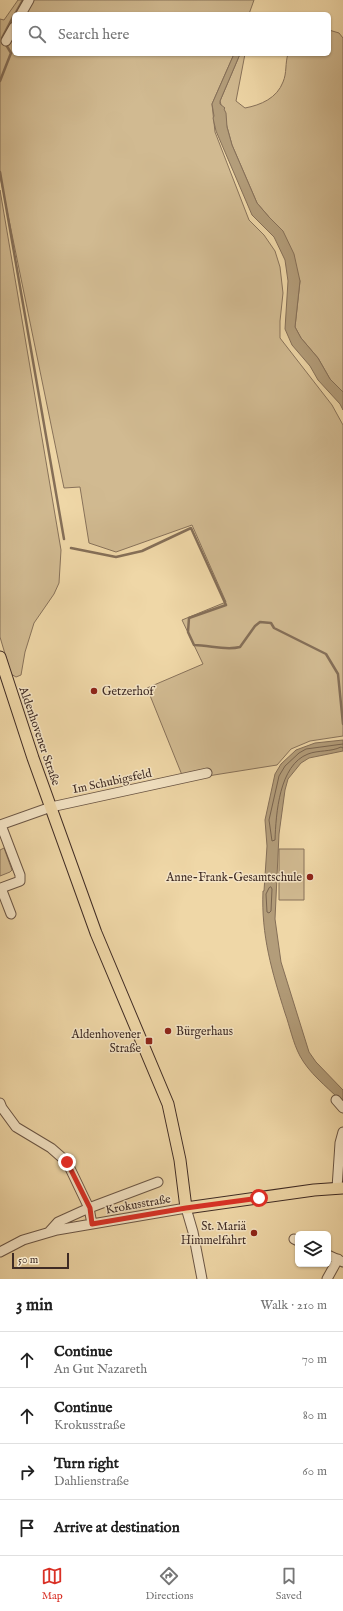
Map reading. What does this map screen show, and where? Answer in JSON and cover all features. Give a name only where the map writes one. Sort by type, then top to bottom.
[{"type":"main road","name":"Aldenhovener Straße","points":[[0,657],[96,933],[168,1104],[180,1160],[186,1208]]},
{"type":"main road","points":[[186,1208],[340,1188]]},
{"type":"street","points":[[22,12],[29,0]]},
{"type":"street","points":[[6,41],[12,30]]},
{"type":"street","name":"Im Schubigsfeld","points":[[11,914],[1,888],[20,881],[20,875],[0,825],[51,807],[207,773]]},
{"type":"street","points":[[336,1100],[343,1108]]},
{"type":"street","points":[[0,1102],[2,1108],[16,1127],[52,1148],[67,1162],[90,1208],[92,1224]]},
{"type":"street","points":[[340,1188],[340,1143],[343,1132]]},
{"type":"street","name":"Krokusstraße","points":[[48,1233],[58,1222],[158,1182]]},
{"type":"street","points":[[186,1208],[193,1232],[202,1279]]},
{"type":"street","name":"Krokusstraße","points":[[0,1252],[23,1240],[48,1233],[186,1208]]},
{"type":"street","points":[[327,1279],[340,1261],[331,1256]]},
{"type":"shaded area","points":[[18,0],[254,0],[250,12],[12,12],[12,56],[233,56],[212,104],[215,132],[249,220],[264,235],[275,251],[280,267],[283,293],[280,338],[332,405],[343,425],[343,736],[310,741],[291,749],[277,765],[185,781],[147,688],[203,664],[182,620],[226,602],[192,525],[116,552],[89,543],[80,487],[64,488],[0,176],[0,19],[4,20]]},
{"type":"shaded area","points":[[331,31],[339,33],[343,38],[343,392],[330,379],[318,358],[301,338],[295,327],[300,281],[269,217],[257,203],[232,145],[220,101],[239,56],[245,56],[236,101],[245,108],[268,100],[277,92],[284,79],[288,56],[331,56]]},
{"type":"shaded area","points":[[0,190],[61,550],[59,583],[54,594],[34,623],[25,652],[21,675],[16,677],[11,674],[0,637]]},
{"type":"shaded area","points":[[4,848],[12,870],[0,876],[0,850]]},
{"type":"shaded area","points":[[279,849],[304,849],[304,900],[279,900]]},
{"type":"water","points":[[233,56],[239,56],[220,101],[220,104],[225,108],[227,127],[232,145],[257,203],[283,231],[294,254],[300,281],[295,327],[301,338],[318,358],[330,379],[343,392],[343,410],[340,404],[318,380],[310,366],[292,345],[285,329],[288,281],[285,260],[274,237],[252,215],[216,131],[212,104]]},
{"type":"water","points":[[343,740],[343,751],[309,758],[301,763],[288,779],[279,834],[275,919],[281,962],[309,1052],[316,1062],[343,1090],[343,1102],[313,1074],[304,1062],[293,1040],[268,953],[264,923],[263,891],[267,846],[265,820],[275,774],[281,764],[296,750],[315,743]]},
{"type":"waterway","points":[[16,12],[23,0]]},
{"type":"waterway","points":[[0,81],[11,53],[2,38],[12,19]]},
{"type":"waterway","points":[[0,172],[64,539]]},
{"type":"waterway","points":[[71,548],[116,557],[142,551],[191,528],[226,605],[189,618],[188,632],[194,645],[223,648],[240,647],[255,626],[260,622],[271,623],[274,628],[326,654],[338,674],[343,724]]},
{"type":"place","name":"Getzerhof","points":[[94,691]]},
{"type":"place","name":"Anne-Frank-Gesamtschule","points":[[310,877]]},
{"type":"place","name":"Bürgerhaus","points":[[168,1031]]},
{"type":"place","name":"Aldenhovener Straße","points":[[149,1041]]},
{"type":"place","name":"St. Mariä Himmelfahrt","points":[[254,1233]]},
{"type":"route","points":[[67,1162],[90,1208],[92,1224],[186,1208],[259,1198]]}]
